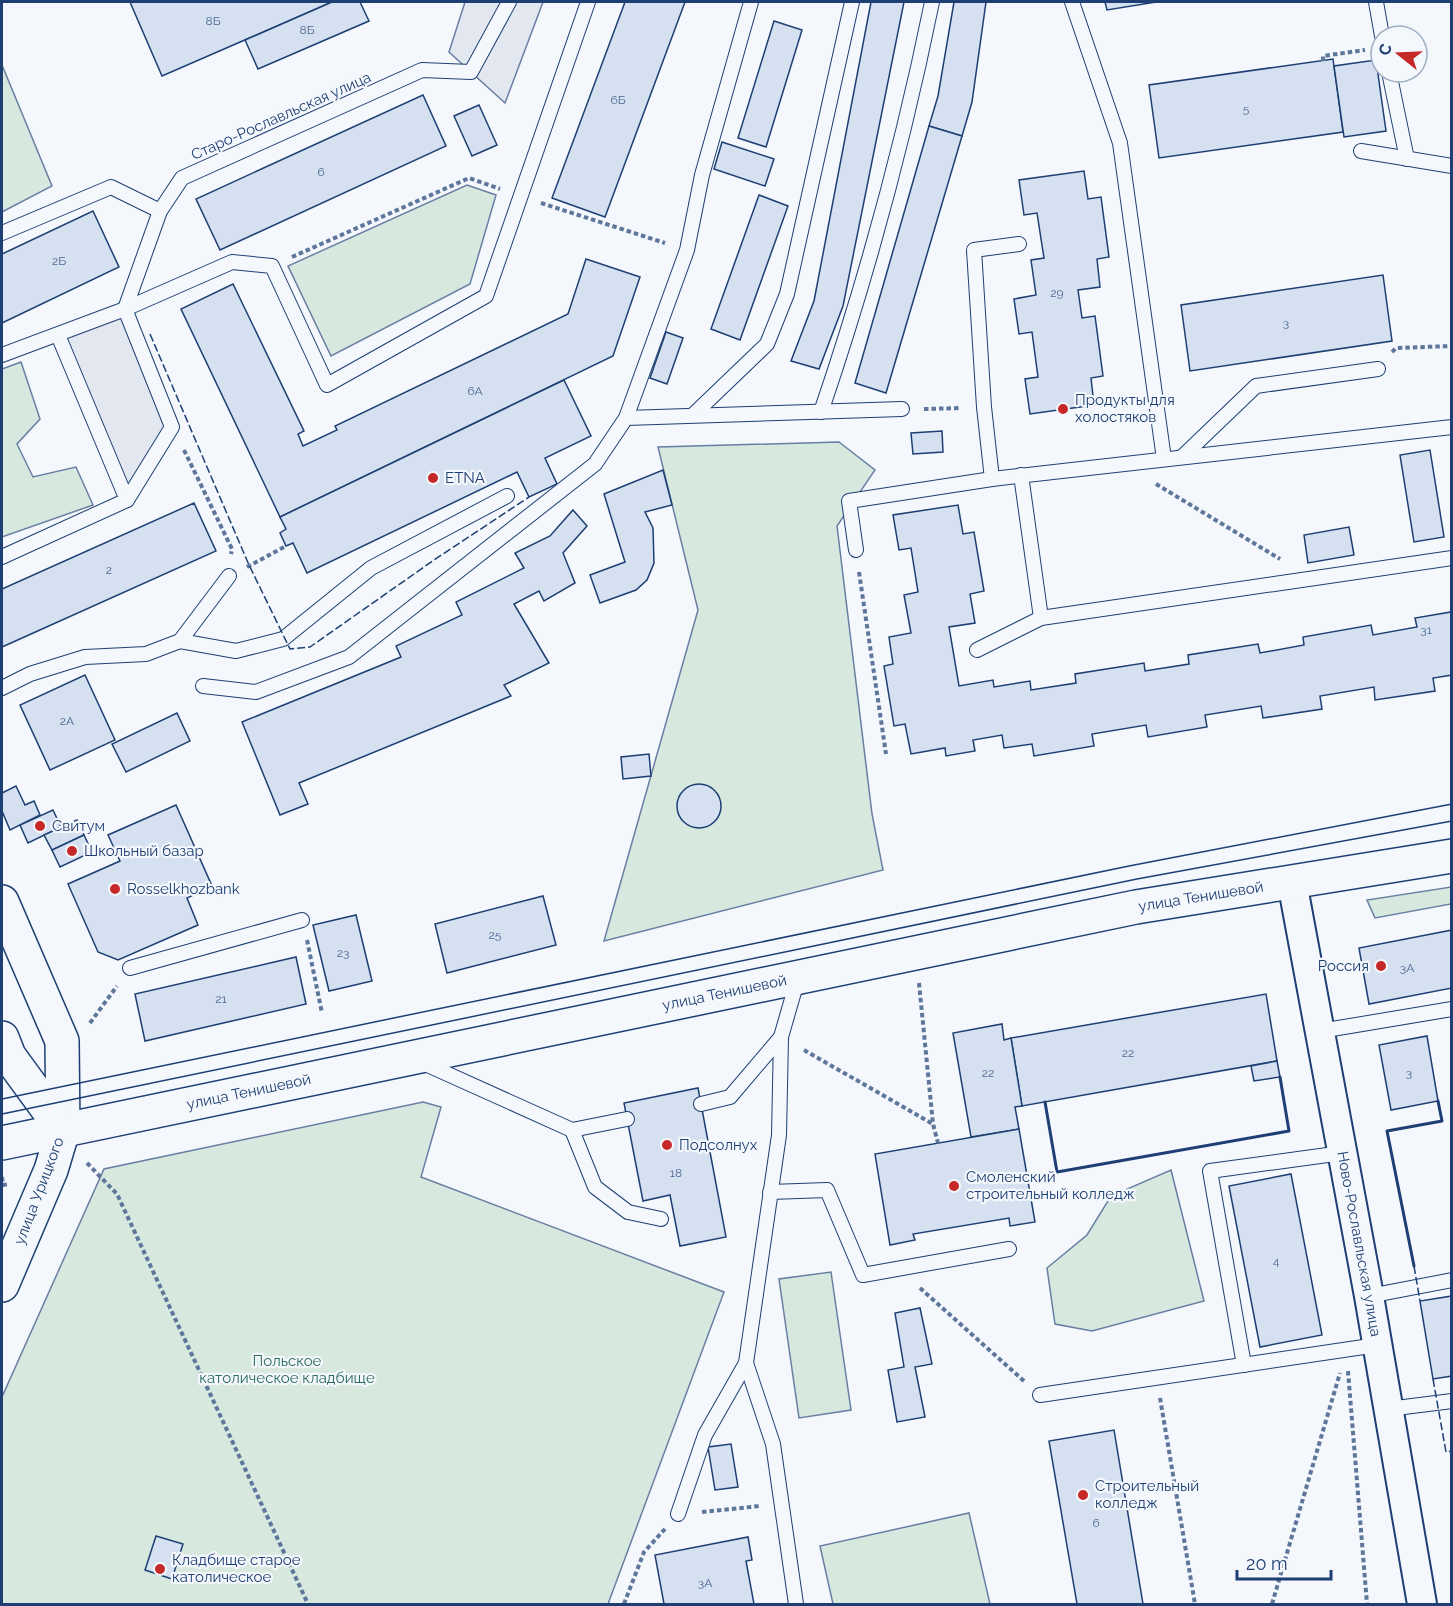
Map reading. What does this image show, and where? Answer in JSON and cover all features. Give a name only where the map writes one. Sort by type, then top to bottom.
[{"type":"main road","name":"улица Тенишевой","points":[[2,1143],[1136,907],[1452,856]]},
{"type":"main road","name":"улица Урицкого","points":[[2,902],[62,1041],[63,1130],[51,1170],[2,1285]]},
{"type":"main road","points":[[2,1038],[9,1056],[63,1130]]},
{"type":"street","name":"Ново-Рославльская улица","points":[[1292,882],[1369,1296],[1422,1605]]},
{"type":"lane","name":"Старо-Рославльская улица","points":[[125,309],[160,211],[182,178],[422,70],[471,72],[509,2]]},
{"type":"lane","points":[[2,355],[125,309],[232,262],[272,266],[327,385],[486,296],[588,2]]},
{"type":"lane","points":[[203,686],[256,692],[349,657],[595,464],[626,418],[687,250],[702,175],[751,2]]},
{"type":"lane","points":[[693,415],[767,344],[787,294],[852,2]]},
{"type":"lane","points":[[821,412],[858,302],[911,103],[932,2]]},
{"type":"lane","points":[[1072,2],[1120,143],[1164,459]]},
{"type":"lane","points":[[1376,2],[1380,24]]},
{"type":"lane","points":[[1391,84],[1407,159]]},
{"type":"lane","points":[[1361,151],[1452,166]]},
{"type":"lane","points":[[2,232],[111,187],[160,211]]},
{"type":"lane","points":[[992,479],[984,407],[974,250],[1019,244]]},
{"type":"lane","points":[[2,557],[128,500],[172,427],[125,309]]},
{"type":"lane","points":[[58,335],[128,500]]},
{"type":"lane","points":[[1182,457],[1256,386],[1378,369]]},
{"type":"lane","points":[[626,418],[902,410]]},
{"type":"lane","points":[[856,550],[849,501],[1021,475],[1452,427]]},
{"type":"lane","points":[[1021,475],[1041,618]]},
{"type":"lane","points":[[2,688],[30,674],[85,657],[146,654],[180,641],[236,651],[283,639],[371,568],[507,496]]},
{"type":"lane","points":[[977,650],[1041,618],[1452,558]]},
{"type":"lane","points":[[180,641],[229,576]]},
{"type":"lane","points":[[130,968],[302,920]]},
{"type":"lane","points":[[678,1514],[705,1435],[746,1363],[779,1135],[781,1037],[798,977]]},
{"type":"lane","points":[[1320,1031],[1452,1009]]},
{"type":"lane","points":[[701,1104],[730,1097],[781,1037]]},
{"type":"lane","points":[[411,1058],[572,1130],[627,1119]]},
{"type":"lane","points":[[572,1130],[595,1187],[628,1212],[661,1219]]},
{"type":"lane","points":[[1244,1365],[1210,1172],[1342,1153]]},
{"type":"lane","points":[[770,1192],[827,1190],[863,1275],[1009,1249]]},
{"type":"lane","points":[[1369,1296],[1452,1280]]},
{"type":"lane","points":[[1040,1395],[1377,1345]]},
{"type":"lane","points":[[746,1363],[773,1444],[796,1605]]},
{"type":"lane","points":[[1388,1409],[1452,1401]]},
{"type":"path","points":[[1323,61],[1323,56],[1369,49]]},
{"type":"path","points":[[272,266],[469,178],[687,250]]},
{"type":"path","points":[[1396,348],[1452,346]]},
{"type":"path","points":[[902,410],[984,407]]},
{"type":"path","points":[[172,427],[203,485],[232,549],[229,576]]},
{"type":"path","points":[[1122,464],[1312,578]]},
{"type":"path","points":[[249,566],[286,546]]},
{"type":"path","points":[[856,550],[886,754]]},
{"type":"path","points":[[302,920],[322,1013]]},
{"type":"path","points":[[916,952],[933,1124],[938,1143]]},
{"type":"path","points":[[87,1028],[130,968]]},
{"type":"path","points":[[781,1037],[933,1124]]},
{"type":"path","points":[[82,1158],[117,1194],[308,1605]]},
{"type":"path","points":[[898,1268],[1040,1395]]},
{"type":"path","points":[[1272,1605],[1347,1350]]},
{"type":"path","points":[[1347,1350],[1367,1605]]},
{"type":"path","points":[[1157,1378],[1195,1605]]},
{"type":"path","points":[[624,1605],[644,1552],[678,1514],[782,1503]]},
{"type":"green space","points":[[2,65],[52,186],[2,212]]},
{"type":"green space","points":[[467,185],[496,195],[470,284],[331,356],[288,266]]},
{"type":"green space","points":[[21,362],[40,419],[17,444],[33,477],[76,467],[93,505],[2,537],[2,369]]},
{"type":"green space","points":[[839,442],[875,470],[837,526],[872,814],[883,870],[604,941],[698,610],[658,447]]},
{"type":"green space","points":[[1451,887],[1451,904],[1375,918],[1367,900]]},
{"type":"green space","name":"Польское католическое кладбище","points":[[423,1102],[441,1107],[421,1177],[724,1292],[608,1604],[2,1604],[2,1397],[104,1169]]},
{"type":"green space","points":[[1171,1170],[1204,1301],[1092,1331],[1055,1324],[1047,1268],[1087,1235],[1111,1196]]},
{"type":"green space","points":[[831,1272],[851,1410],[799,1418],[779,1279]]},
{"type":"green space","points":[[969,1513],[990,1604],[833,1604],[820,1546]]},
{"type":"shaded area","points":[[465,2],[543,2],[505,103],[449,52]]},
{"type":"shaded area","points":[[125,309],[172,427],[127,500],[58,335]]},
{"type":"building","points":[[130,2],[332,2],[162,76]]},
{"type":"building","points":[[332,2],[360,2],[369,21],[258,69],[245,40]]},
{"type":"building","points":[[625,2],[685,2],[605,217],[552,198]]},
{"type":"building","points":[[871,2],[904,2],[843,306],[819,369],[791,361],[814,301]]},
{"type":"building","points":[[954,2],[986,2],[972,102],[962,136],[929,126],[938,96]]},
{"type":"building","points":[[1105,2],[1156,2],[1107,10]]},
{"type":"building","points":[[774,21],[802,30],[766,147],[738,138]]},
{"type":"building","points":[[1333,59],[1343,132],[1159,158],[1149,85]]},
{"type":"building","points":[[1369,61],[1369,84],[1379,84],[1386,131],[1344,137],[1334,66]]},
{"type":"building","points":[[423,95],[446,146],[220,250],[196,199]]},
{"type":"building","points":[[479,105],[497,145],[472,156],[454,116]]},
{"type":"building","points":[[929,126],[962,136],[886,393],[855,383]]},
{"type":"building","points":[[722,142],[774,159],[765,186],[714,169]]},
{"type":"building","points":[[1084,171],[1088,199],[1101,197],[1109,257],[1097,259],[1100,287],[1078,290],[1082,318],[1095,316],[1103,376],[1091,378],[1094,405],[1030,414],[1025,379],[1038,377],[1032,332],[1019,334],[1014,299],[1036,295],[1031,260],[1044,258],[1037,213],[1024,215],[1019,180]]},
{"type":"building","points":[[759,195],[788,206],[740,340],[711,329]]},
{"type":"building","points":[[93,211],[119,267],[2,323],[2,254]]},
{"type":"building","points":[[586,259],[640,277],[613,356],[280,517],[181,309],[233,284],[304,431],[298,434],[303,446],[337,430],[335,426],[568,314]]},
{"type":"building","points":[[1383,275],[1392,341],[1190,371],[1181,305]]},
{"type":"building","points":[[666,332],[683,338],[667,384],[650,378]]},
{"type":"building","name":"ETNA","points":[[564,380],[591,436],[545,458],[557,484],[529,497],[517,472],[307,573],[293,543],[286,546],[280,533],[286,529],[280,517]]},
{"type":"building","points":[[942,431],[943,452],[913,454],[911,433]]},
{"type":"building","points":[[1430,450],[1444,537],[1414,542],[1400,455]]},
{"type":"building","points":[[663,470],[672,505],[645,512],[653,528],[654,563],[647,580],[636,590],[600,603],[590,575],[625,562],[604,494]]},
{"type":"building","points":[[194,503],[216,551],[2,647],[2,589]]},
{"type":"building","points":[[958,505],[963,534],[974,532],[984,591],[970,594],[975,623],[949,627],[959,686],[993,680],[994,687],[1030,681],[1031,690],[1076,683],[1075,674],[1144,663],[1145,671],[1189,664],[1188,655],[1258,644],[1260,653],[1304,645],[1303,637],[1371,625],[1373,635],[1417,627],[1415,618],[1451,612],[1452,675],[1433,678],[1435,691],[1375,700],[1374,687],[1320,696],[1322,709],[1263,718],[1261,706],[1205,715],[1207,727],[1148,737],[1146,725],[1092,734],[1094,746],[1034,756],[1032,744],[1004,748],[1002,735],[973,740],[975,751],[946,756],[945,748],[911,754],[905,724],[894,726],[884,666],[893,664],[889,637],[911,633],[904,595],[918,592],[911,548],[899,550],[893,515]]},
{"type":"building","points":[[573,510],[587,526],[563,553],[575,583],[544,601],[539,591],[514,604],[549,663],[504,685],[511,696],[299,783],[308,804],[280,815],[242,722],[401,657],[396,646],[462,615],[456,602],[524,568],[515,553],[550,536]]},
{"type":"building","points":[[1349,527],[1354,555],[1308,563],[1304,535]]},
{"type":"building","points":[[85,675],[115,740],[50,770],[20,705]]},
{"type":"building","points":[[177,713],[190,741],[126,772],[112,744]]},
{"type":"building","points":[[649,754],[651,776],[623,779],[621,757]]},
{"type":"building","points":[[699,784],[708,785],[715,790],[720,797],[720,815],[715,822],[708,827],[699,828],[690,827],[683,822],[678,815],[677,806],[678,797],[683,790],[690,785]]},
{"type":"building","points":[[16,786],[25,805],[34,801],[40,815],[10,830],[2,811],[2,793]]},
{"type":"building","points":[[176,805],[212,886],[187,898],[198,925],[118,960],[98,952],[68,884],[120,861],[108,835]]},
{"type":"building","name":"Свитум","points":[[53,810],[61,827],[28,843],[20,825]]},
{"type":"building","name":"Свитум","points":[[77,820],[84,835],[52,850],[44,835]]},
{"type":"building","name":"Школьный базар","points":[[84,835],[92,852],[60,867],[52,850]]},
{"type":"building","points":[[543,896],[556,945],[447,973],[435,924]]},
{"type":"building","points":[[356,915],[372,981],[329,991],[313,925]]},
{"type":"building","points":[[1452,930],[1452,988],[1369,1004],[1359,948]]},
{"type":"building","points":[[296,957],[306,1004],[145,1041],[135,994]]},
{"type":"building","points":[[1266,994],[1277,1061],[1022,1106],[1011,1038]]},
{"type":"building","points":[[1002,1024],[1004,1040],[1011,1038],[1022,1106],[1015,1107],[1019,1129],[971,1137],[953,1033]]},
{"type":"building","points":[[1427,1036],[1438,1101],[1391,1110],[1379,1045]]},
{"type":"building","points":[[1277,1061],[1280,1077],[1254,1081],[1251,1066]]},
{"type":"building","points":[[698,1088],[726,1237],[680,1246],[670,1195],[643,1201],[624,1103]]},
{"type":"building","name":"Смоленский строительный колледж","points":[[1019,1129],[1035,1222],[1010,1226],[1009,1218],[913,1234],[915,1240],[890,1245],[875,1154]]},
{"type":"building","points":[[1291,1174],[1322,1335],[1260,1347],[1229,1186]]},
{"type":"building","points":[[1452,1296],[1452,1376],[1433,1379],[1420,1301]]},
{"type":"building","points":[[920,1308],[932,1364],[915,1367],[925,1417],[897,1422],[888,1370],[904,1367],[895,1313]]},
{"type":"building","points":[[1114,1430],[1143,1604],[1077,1604],[1049,1441]]},
{"type":"building","points":[[731,1444],[738,1487],[715,1490],[708,1447]]},
{"type":"building","points":[[156,1536],[183,1544],[172,1579],[145,1570]]},
{"type":"building","points":[[748,1537],[752,1560],[746,1561],[754,1604],[664,1604],[655,1555]]},
{"type":"tram line","points":[[2,1099],[1129,866],[1452,804]]},
{"type":"tram line","points":[[2,1114],[1137,879],[1452,821]]},
{"type":"fence","points":[[150,334],[249,565],[290,649],[310,647],[529,497]]},
{"type":"fence","points":[[1414,1266],[1420,1301]]},
{"type":"fence","points":[[1433,1379],[1446,1452],[1452,1451]]},
{"type":"wall","points":[[1045,1102],[1057,1172],[1289,1131],[1280,1077]]},
{"type":"wall","points":[[1414,1266],[1387,1131],[1442,1121],[1438,1101]]},
{"type":"place","name":"Продукты для холостяков","points":[[1063,409]]},
{"type":"place","name":"ETNA","points":[[433,478]]},
{"type":"place","name":"Свитум","points":[[40,826]]},
{"type":"place","name":"Школьный базар","points":[[72,851]]},
{"type":"place","name":"Rosselkhozbank","points":[[115,889]]},
{"type":"place","name":"Россия","points":[[1381,966]]},
{"type":"place","name":"Подсолнух","points":[[667,1145]]},
{"type":"place","name":"Смоленский строительный колледж","points":[[954,1186]]},
{"type":"place","name":"Строительный колледж","points":[[1083,1495]]},
{"type":"place","name":"Кладбище старое католическое","points":[[160,1569]]}]
